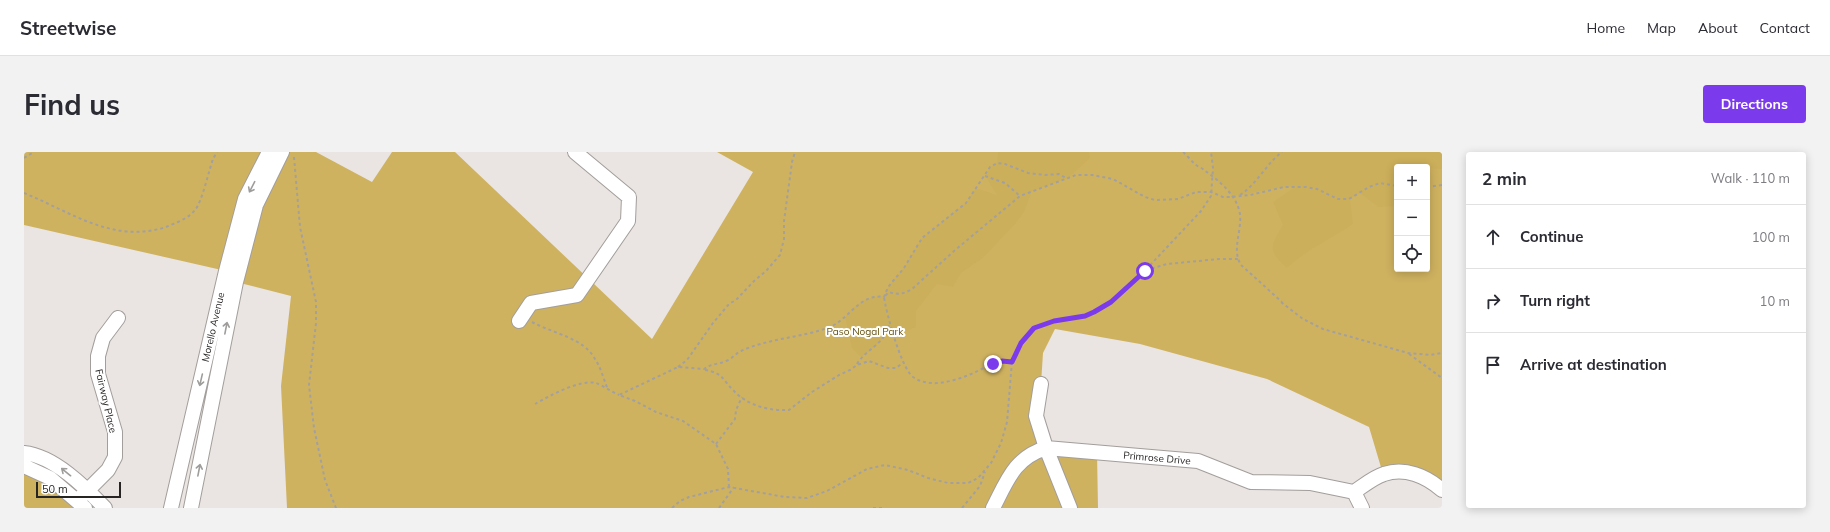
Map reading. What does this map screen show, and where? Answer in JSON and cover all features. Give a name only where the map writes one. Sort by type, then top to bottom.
[{"type":"street","name":"Morello Avenue","points":[[172,508],[226,271],[245,199],[269,152]]},
{"type":"street","name":"Morello Avenue","points":[[191,508],[236,282],[256,206],[282,152]]},
{"type":"street","points":[[520,319],[531,303],[577,294],[628,222],[629,197],[575,152]]},
{"type":"street","name":"Fairway Place","points":[[82,504],[88,490],[108,470],[115,457],[115,432],[98,374],[98,356],[103,338],[118,318]]},
{"type":"street","points":[[1041,384],[1036,416],[1046,448],[1070,508]]},
{"type":"street","points":[[993,508],[1013,469],[1034,452],[1046,448]]},
{"type":"street","name":"Primrose Drive","points":[[1046,448],[1198,462],[1251,482],[1310,483],[1354,492]]},
{"type":"street","points":[[24,453],[32,454],[59,467],[88,490],[104,508]]},
{"type":"street","points":[[24,466],[50,478],[82,504]]},
{"type":"street","points":[[1362,508],[1354,492],[1383,474],[1407,471],[1434,482],[1442,490]]},
{"type":"path","points":[[24,158],[34,152]]},
{"type":"path","points":[[24,193],[108,229],[124,232],[141,232],[158,229],[177,223],[195,210],[218,152]]},
{"type":"path","points":[[292,152],[295,162],[297,205],[300,227],[316,302],[316,323],[309,386],[314,428],[324,480],[336,508]]},
{"type":"path","points":[[619,395],[678,367],[693,352],[712,323],[729,304],[736,300],[754,280],[766,272],[780,255],[784,239],[784,221],[792,162],[795,152]]},
{"type":"path","points":[[1183,152],[1193,163],[1226,187],[1232,196],[1240,212],[1241,222],[1237,242],[1238,259],[1241,265],[1303,319],[1323,329],[1408,353],[1430,355],[1442,353]]},
{"type":"path","points":[[672,508],[680,501],[689,497],[729,487],[785,497],[807,498],[827,492],[862,471],[885,465],[908,470],[937,480],[959,484],[968,483],[978,478],[985,471],[997,453],[1006,427],[1011,391],[1012,362],[1021,343],[1034,328],[1054,321],[1085,316],[1094,312],[1111,302],[1145,271],[1150,263],[1200,211],[1211,196],[1213,181],[1211,176],[1213,168],[1211,152]]},
{"type":"path","points":[[1239,196],[1247,191],[1275,158],[1282,152]]},
{"type":"path","points":[[1012,362],[1002,361],[966,376],[937,384],[929,383],[912,376],[904,362],[890,324],[884,297],[888,287],[904,268],[922,238],[966,203],[990,167],[997,163],[1005,164],[1028,173],[1045,175],[1059,174],[1068,178]]},
{"type":"path","points":[[884,297],[889,292],[896,295],[904,294],[912,289],[954,251],[1020,196],[1076,175],[1092,175],[1113,179],[1145,197],[1155,200],[1178,199],[1196,192],[1211,192],[1223,197],[1239,196],[1284,187],[1306,187],[1317,189],[1338,198],[1349,199],[1369,187],[1380,183],[1394,185]]},
{"type":"path","points":[[985,176],[1005,183],[1020,196]]},
{"type":"path","points":[[1430,187],[1442,185]]},
{"type":"path","points":[[1145,271],[1167,264],[1219,259],[1238,259]]},
{"type":"path","points":[[704,369],[712,364],[726,361],[740,351],[778,339],[812,332],[831,326],[864,300],[878,296],[884,297]]},
{"type":"path","points":[[520,319],[580,343],[589,350],[595,358],[608,390]]},
{"type":"path","points":[[857,365],[861,357],[882,341],[890,324]]},
{"type":"path","points":[[1408,353],[1442,378]]},
{"type":"path","points":[[678,367],[716,371],[734,391],[742,397],[766,409],[789,410],[812,392],[857,365],[869,361],[888,368],[896,368],[904,362]]},
{"type":"path","points":[[535,404],[560,391],[584,384],[596,383],[656,412],[683,420],[716,444],[728,469],[729,487]]},
{"type":"path","points":[[716,444],[735,419],[736,410],[742,397]]},
{"type":"path","points":[[962,508],[980,486],[985,471]]},
{"type":"path","points":[[719,508],[734,488]]},
{"type":"path","points":[[873,508],[883,508]]},
{"type":"green space","points":[[24,152],[269,152],[226,271],[24,225]]},
{"type":"green space","name":"Paso Nogal Park","points":[[285,152],[316,152],[372,182],[392,152],[455,152],[652,339],[753,172],[717,152],[1442,152],[1442,481],[1434,482],[1383,474],[1369,427],[1267,379],[1140,344],[1055,329],[1043,353],[1041,384],[1036,416],[1046,448],[1097,452],[1098,508],[287,508],[281,386],[291,296],[236,282],[256,205]]},
{"type":"green space","points":[[998,152],[1089,152],[1090,158],[1068,178],[1032,191],[1024,212],[1015,224],[983,258],[961,273],[953,287],[937,284],[916,311],[916,327],[902,333],[893,331],[889,324],[882,339],[875,347],[861,357],[852,348],[845,318],[848,313],[867,299],[884,296],[888,287],[904,268],[922,238],[966,203],[976,188],[997,195],[985,176],[990,167],[997,163]]},
{"type":"green space","points":[[1211,152],[1442,152],[1442,169],[1430,168],[1430,164],[1394,164],[1394,206],[1378,207],[1360,193],[1350,199],[1353,224],[1310,250],[1287,268],[1276,257],[1273,248],[1275,238],[1283,225],[1273,202],[1295,187],[1279,188],[1232,196],[1226,187],[1211,176],[1213,168]]},
{"type":"green space","points":[[24,466],[85,508],[24,508]]},
{"type":"route","points":[[993,364],[1002,361],[1012,362],[1026,335],[1034,328],[1054,321],[1085,316],[1102,308],[1111,302],[1125,287],[1145,271]]}]
